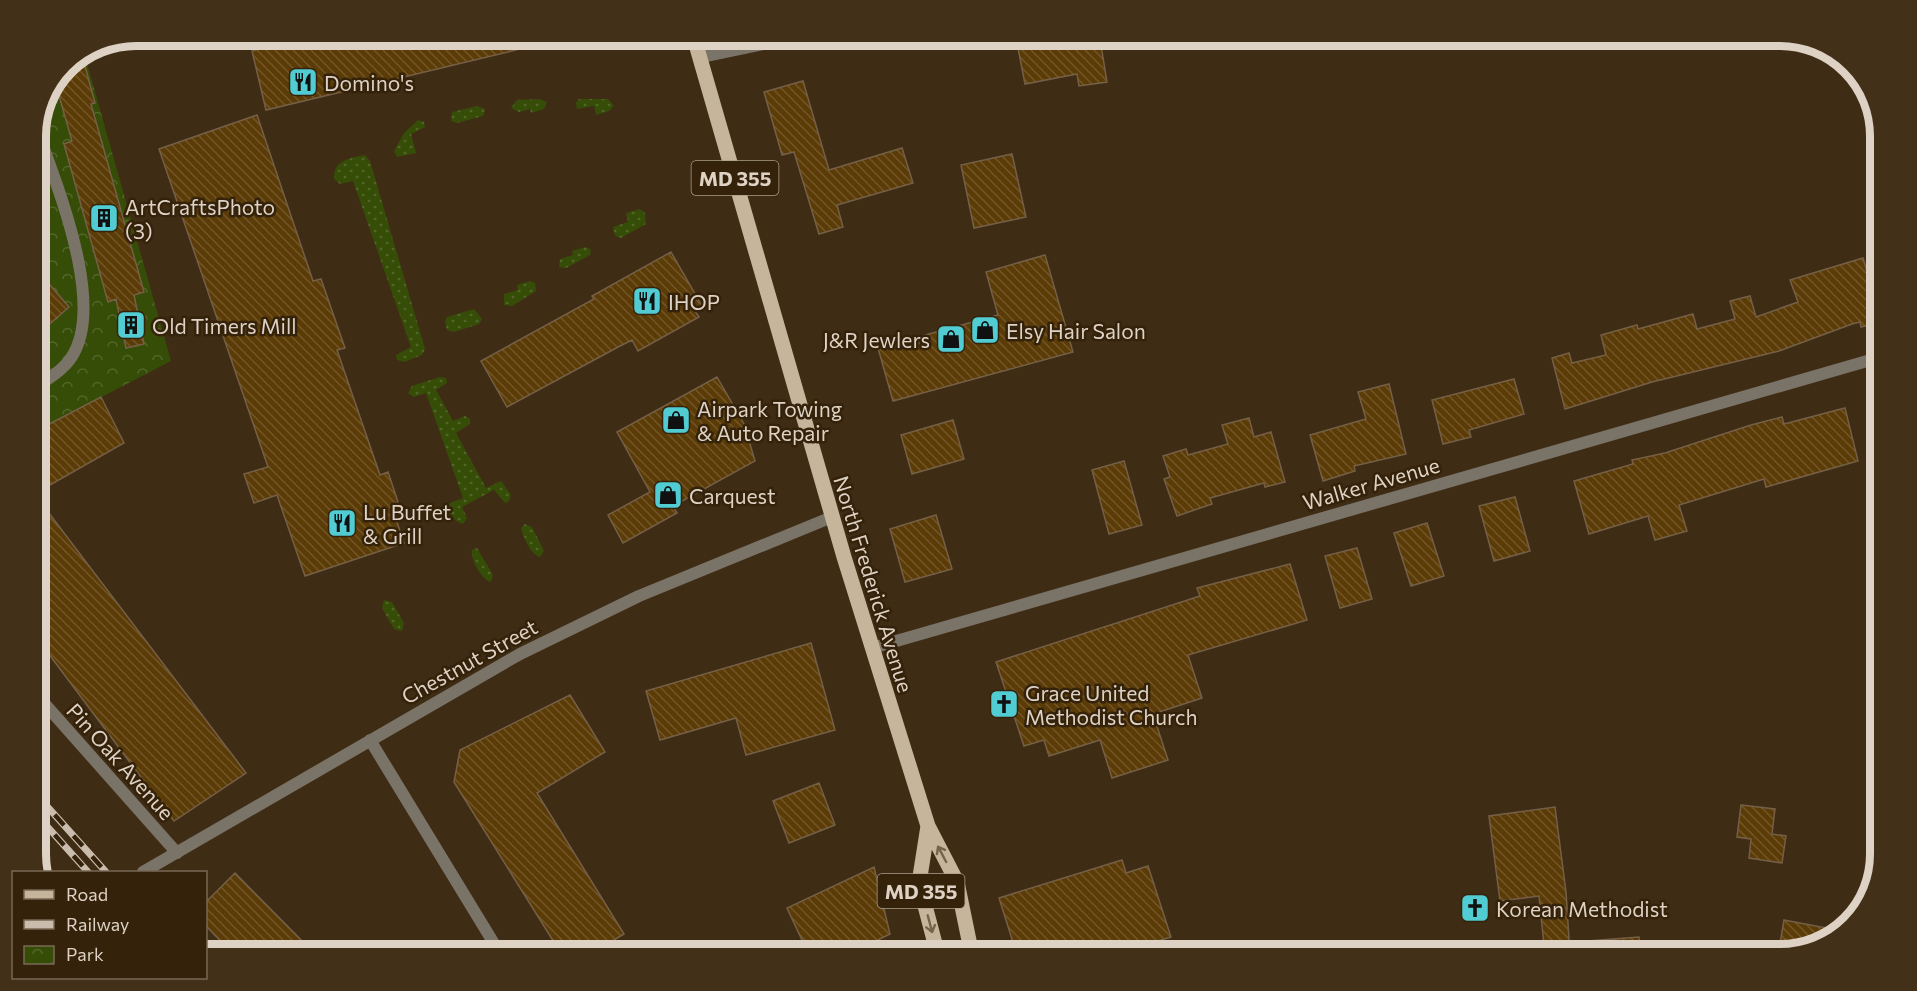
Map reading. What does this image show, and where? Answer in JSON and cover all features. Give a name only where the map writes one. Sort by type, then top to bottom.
[{"type":"main road","name":"North Frederick Avenue","points":[[697,47],[832,517],[928,826],[957,882],[970,944]]},
{"type":"main road","name":"North Frederick Avenue","points":[[928,826],[919,883],[936,944]]},
{"type":"street","points":[[701,57],[749,47]]},
{"type":"street","points":[[47,160],[78,256],[85,302],[80,334],[71,358],[47,378]]},
{"type":"street","name":"Walker Avenue","points":[[872,648],[1870,360]]},
{"type":"street","name":"Chestnut Street","points":[[146,871],[370,740],[565,631],[639,596],[832,517]]},
{"type":"street","name":"Pin Oak Avenue","points":[[47,706],[177,853]]},
{"type":"street","points":[[370,740],[494,944]]},
{"type":"green space","points":[[86,62],[171,361],[47,425],[47,130],[53,102],[62,86]]},
{"type":"green space","points":[[539,99],[547,102],[544,109],[531,113],[530,109],[519,112],[511,108],[517,100]]},
{"type":"green space","points":[[579,99],[608,99],[614,106],[609,111],[596,115],[594,106],[577,109],[576,103]]},
{"type":"green space","points":[[477,106],[485,109],[483,116],[457,123],[451,121],[452,112]]},
{"type":"green space","points":[[418,120],[424,122],[425,127],[411,134],[416,153],[397,157],[394,151],[404,133]]},
{"type":"green space","points":[[365,155],[370,161],[425,349],[422,355],[404,362],[397,360],[396,355],[411,347],[353,181],[340,184],[334,179],[334,173],[339,164]]},
{"type":"green space","points":[[640,209],[645,213],[646,224],[621,238],[615,236],[613,227],[628,222],[626,213]]},
{"type":"green space","points":[[586,247],[591,250],[590,255],[566,268],[559,267],[560,259],[573,255],[572,251]]},
{"type":"green space","points":[[530,281],[535,283],[536,291],[512,306],[504,305],[504,294],[518,290],[517,285]]},
{"type":"green space","points":[[474,309],[482,319],[479,324],[454,332],[447,330],[445,321],[447,317]]},
{"type":"green space","points":[[440,377],[446,378],[447,383],[436,390],[453,421],[465,416],[470,419],[470,424],[456,433],[486,488],[501,481],[511,495],[509,501],[505,503],[494,490],[462,507],[467,518],[463,524],[456,521],[448,510],[448,504],[463,498],[426,393],[414,397],[408,393],[412,386]]},
{"type":"green space","points":[[525,524],[532,527],[544,551],[540,557],[533,553],[526,541],[521,528]]},
{"type":"green space","points":[[477,548],[493,575],[491,582],[484,577],[475,564],[472,550]]},
{"type":"green space","points":[[384,600],[392,602],[404,623],[402,631],[394,629],[382,608]]},
{"type":"building","points":[[269,47],[520,47],[520,49],[266,110],[252,51]]},
{"type":"building","points":[[1018,47],[1101,47],[1107,82],[1079,86],[1077,74],[1025,84]]},
{"type":"building","name":"ArtCraftsPhoto (3)","points":[[84,63],[95,103],[91,104],[144,292],[134,295],[144,344],[126,348],[116,299],[108,302],[64,144],[72,141],[58,93],[73,73]]},
{"type":"building","points":[[803,81],[829,170],[902,148],[913,183],[837,205],[843,227],[819,234],[794,152],[782,155],[764,92]]},
{"type":"building","points":[[257,115],[313,281],[321,279],[345,348],[337,350],[380,475],[388,472],[398,502],[391,504],[404,543],[305,576],[277,495],[254,503],[244,474],[268,467],[159,149]]},
{"type":"building","points":[[1012,154],[1026,217],[974,228],[961,165]]},
{"type":"building","points":[[671,252],[702,306],[695,311],[699,317],[638,351],[632,340],[507,407],[481,361],[594,299],[592,296]]},
{"type":"building","points":[[1045,255],[1073,352],[893,401],[878,348],[998,315],[986,272]]},
{"type":"building","points":[[1863,258],[1870,282],[1870,325],[1861,327],[1860,322],[1852,324],[1779,351],[1652,382],[1565,409],[1552,358],[1569,353],[1572,363],[1606,355],[1601,335],[1637,325],[1638,329],[1693,314],[1697,329],[1735,319],[1730,301],[1750,296],[1756,317],[1798,302],[1790,280]]},
{"type":"building","points":[[47,282],[69,307],[47,326]]},
{"type":"building","points":[[717,377],[744,424],[755,461],[673,506],[677,513],[623,543],[608,515],[650,492],[617,432]]},
{"type":"building","points":[[1514,379],[1524,414],[1469,430],[1471,437],[1443,444],[1432,400]]},
{"type":"building","points":[[1389,384],[1406,454],[1354,466],[1355,471],[1323,481],[1310,435],[1366,419],[1358,392]]},
{"type":"building","points":[[101,397],[124,443],[47,487],[47,425]]},
{"type":"building","points":[[1845,408],[1858,461],[1766,487],[1764,479],[1679,505],[1687,531],[1655,540],[1648,516],[1589,534],[1574,481],[1633,464],[1632,460],[1665,453],[1751,425],[1782,417],[1784,424]]},
{"type":"building","points":[[1249,418],[1254,437],[1271,432],[1285,482],[1265,487],[1264,483],[1210,498],[1212,504],[1177,516],[1164,479],[1170,477],[1163,456],[1186,449],[1188,455],[1228,444],[1222,425]]},
{"type":"building","points":[[953,420],[964,459],[912,474],[901,435]]},
{"type":"building","points":[[1124,461],[1142,525],[1109,534],[1092,470]]},
{"type":"building","points":[[1515,497],[1530,551],[1494,561],[1479,506]]},
{"type":"building","points":[[47,511],[246,773],[174,821],[47,652]]},
{"type":"building","points":[[936,515],[952,569],[905,582],[890,529]]},
{"type":"building","points":[[1427,523],[1444,576],[1411,586],[1394,533]]},
{"type":"building","points":[[1357,548],[1372,599],[1340,608],[1325,556]]},
{"type":"building","points":[[1290,564],[1307,620],[1188,655],[1202,698],[1153,714],[1168,760],[1112,778],[1100,740],[1049,756],[1044,740],[1024,746],[996,662],[1200,596],[1197,588]]},
{"type":"building","points":[[811,643],[835,730],[746,755],[736,718],[660,740],[646,691]]},
{"type":"building","points":[[570,695],[605,752],[537,793],[624,934],[607,944],[555,944],[454,782],[460,750]]},
{"type":"building","points":[[819,783],[835,825],[789,843],[773,801]]},
{"type":"building","points":[[1741,805],[1775,809],[1772,834],[1786,836],[1782,863],[1749,858],[1751,839],[1737,837]]},
{"type":"building","points":[[1555,807],[1566,892],[1569,944],[1544,944],[1539,896],[1500,901],[1489,816]]},
{"type":"building","points":[[1122,860],[1126,873],[1148,866],[1171,937],[1148,944],[1014,944],[999,898]]},
{"type":"building","points":[[874,867],[890,934],[870,944],[804,944],[787,908]]},
{"type":"building","points":[[235,873],[305,944],[223,944],[207,927],[207,901]]},
{"type":"building","points":[[1784,920],[1827,928],[1826,932],[1815,938],[1792,944],[1780,944]]},
{"type":"building","points":[[1639,937],[1640,944],[1587,944],[1587,941]]},
{"type":"railway","points":[[47,806],[105,871]]},
{"type":"railway","points":[[47,826],[87,871]]},
{"type":"place","name":"Domino's","points":[[303,82]]},
{"type":"place","name":"ArtCraftsPhoto (3)","points":[[104,218]]},
{"type":"place","name":"IHOP","points":[[647,301]]},
{"type":"place","name":"Old Timers Mill","points":[[131,325]]},
{"type":"place","name":"Elsy Hair Salon","points":[[985,330]]},
{"type":"place","name":"J&R Jewlers","points":[[951,339]]},
{"type":"place","name":"Airpark Towing & Auto Repair","points":[[676,420]]},
{"type":"place","name":"Carquest","points":[[668,495]]},
{"type":"place","name":"Lu Buffet & Grill","points":[[342,523]]},
{"type":"place","name":"Grace United Methodist Church","points":[[1004,704]]},
{"type":"place","name":"Korean Methodist","points":[[1475,908]]}]
